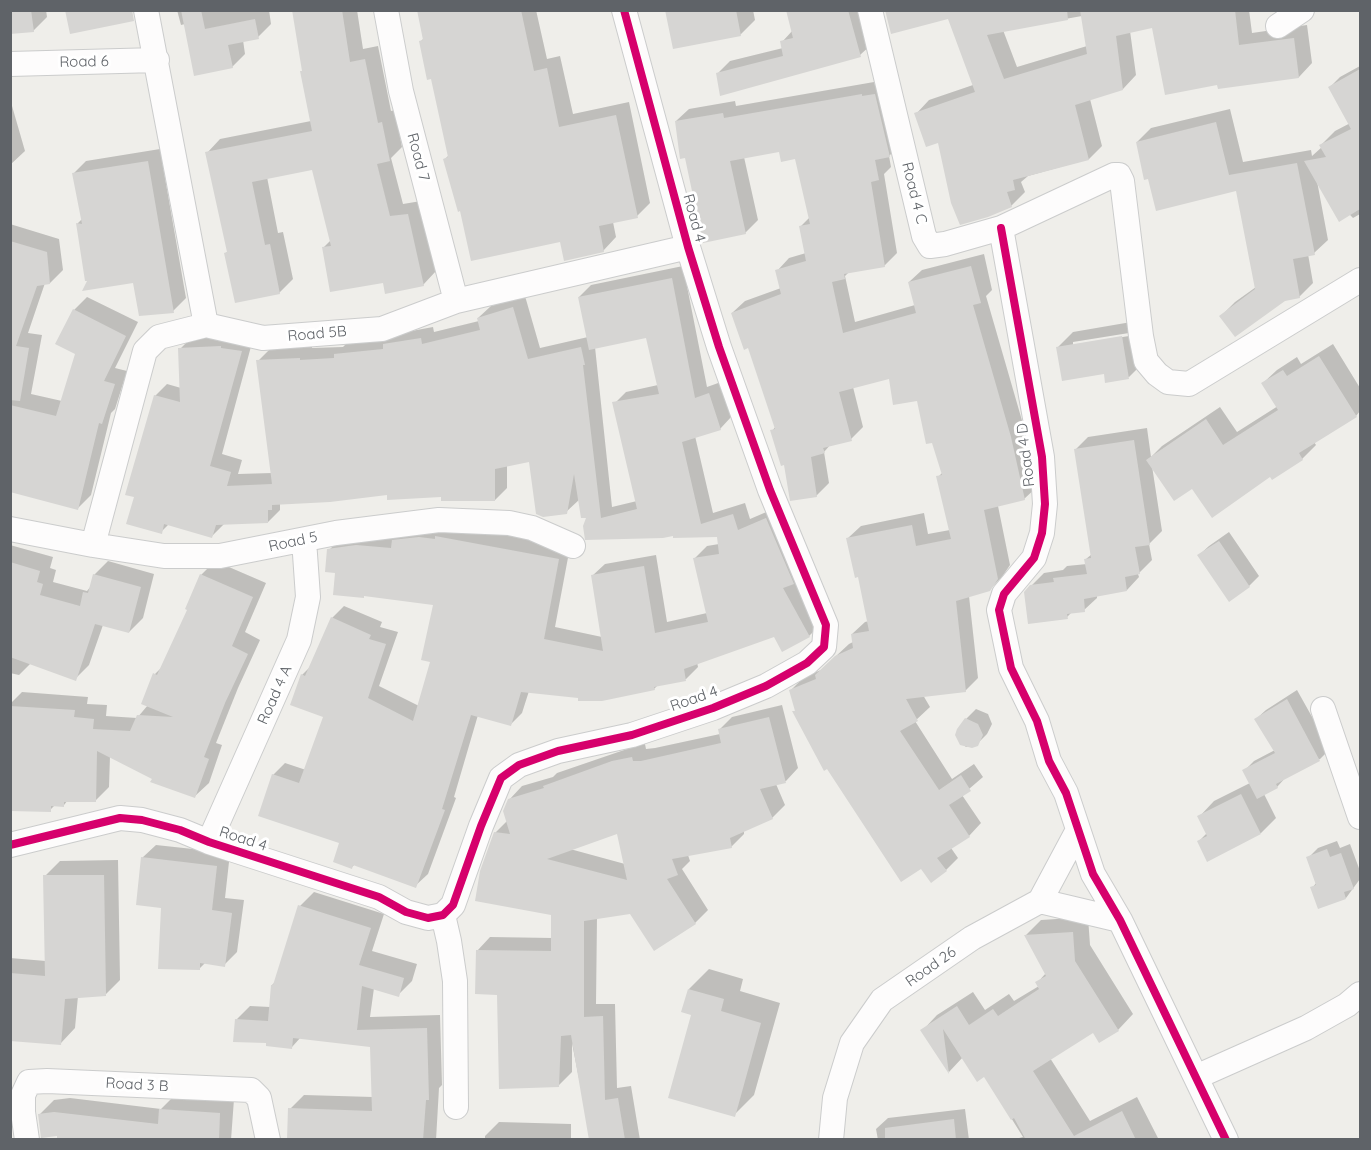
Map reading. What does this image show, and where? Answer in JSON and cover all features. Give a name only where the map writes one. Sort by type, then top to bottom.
[{"type":"street","points":[[146,10],[206,325]]},
{"type":"street","name":"Road 7","points":[[386,10],[401,91],[456,301]]},
{"type":"street","name":"Road 4","points":[[10,845],[120,818],[142,820],[180,830],[209,842],[379,897],[406,912],[428,918],[443,915],[453,904],[501,778],[519,765],[558,751],[632,735],[713,708],[766,686],[807,663],[824,647],[826,625],[753,446],[688,247],[624,10]]},
{"type":"street","name":"Road 4 C","points":[[870,10],[924,236],[930,246],[1001,228],[1114,175],[1119,175],[1122,181],[1146,361],[1157,374],[1168,382],[1189,384],[1360,280]]},
{"type":"street","points":[[1278,26],[1302,10]]},
{"type":"street","name":"Road 6","points":[[10,64],[157,60]]},
{"type":"street","name":"Road 4 D","points":[[1001,228],[1042,457],[1045,504],[1042,532],[1034,558],[1004,594],[999,610],[1011,668],[1037,721],[1049,761],[1066,793],[1093,874],[1120,920],[1226,1140]]},
{"type":"street","name":"Road 5B","points":[[93,545],[145,351],[159,337],[206,325],[263,339],[382,329],[456,301],[688,247]]},
{"type":"street","name":"Road 5","points":[[10,529],[164,556],[220,556],[336,533],[439,520],[509,523],[532,528],[573,546]]},
{"type":"street","name":"Road 4 A","points":[[209,842],[299,640],[308,597],[304,540]]},
{"type":"street","points":[[1323,709],[1360,817]]},
{"type":"street","points":[[1078,830],[1040,901],[1120,920]]},
{"type":"street","name":"Road 26","points":[[831,1140],[836,1098],[852,1043],[882,1000],[972,938],[1040,901]]},
{"type":"street","points":[[443,915],[455,981],[456,1107]]},
{"type":"street","points":[[1196,1077],[1306,1028],[1347,1005],[1360,994]]},
{"type":"street","name":"Road 3 B","points":[[27,1140],[22,1112],[23,1095],[29,1082],[47,1081],[251,1090],[259,1098],[268,1140]]},
{"type":"building","points":[[10,10],[31,10],[34,32],[10,34]]},
{"type":"building","points":[[65,10],[132,10],[134,21],[70,34]]},
{"type":"building","points":[[181,10],[201,10],[205,29],[255,19],[259,39],[228,45],[233,68],[194,76]]},
{"type":"building","points":[[292,10],[342,10],[350,62],[365,59],[378,123],[382,122],[390,161],[377,164],[390,216],[408,214],[424,286],[385,294],[383,283],[330,292],[322,247],[331,246],[312,170],[252,182],[265,245],[270,244],[280,294],[235,303],[224,253],[227,252],[205,152],[312,131],[300,71],[302,71]]},
{"type":"building","points":[[417,10],[521,10],[534,71],[547,68],[559,127],[616,115],[638,218],[599,226],[604,252],[564,261],[560,242],[471,261],[460,211],[458,212],[443,159],[448,157],[431,79],[427,80],[419,41],[423,40]]},
{"type":"building","points":[[665,10],[736,10],[741,36],[673,49]]},
{"type":"building","points":[[786,10],[848,10],[861,57],[720,96],[716,73],[783,56],[780,41],[793,38]]},
{"type":"building","points":[[885,10],[1067,10],[1068,20],[987,35],[1004,79],[1087,54],[1080,10],[1235,10],[1239,45],[1294,38],[1299,78],[1218,89],[1217,85],[1165,95],[1152,28],[1116,36],[1123,90],[1075,105],[1089,160],[1013,180],[1015,190],[1007,192],[1012,207],[960,225],[951,203],[938,143],[926,147],[914,113],[975,92],[948,19],[891,34]]},
{"type":"building","points":[[1360,69],[1360,209],[1339,222],[1304,161],[1326,157],[1319,145],[1351,129],[1328,87]]},
{"type":"building","points":[[862,94],[862,96],[875,94],[890,157],[875,160],[879,180],[871,182],[885,267],[844,274],[845,279],[832,282],[843,333],[916,313],[908,282],[971,266],[981,303],[973,305],[1011,437],[1025,500],[984,510],[998,579],[990,591],[956,601],[966,692],[906,699],[918,721],[900,731],[939,790],[961,775],[971,791],[949,805],[970,837],[937,858],[947,871],[931,883],[921,869],[901,882],[827,769],[824,771],[792,711],[795,711],[789,690],[816,679],[815,675],[835,656],[853,648],[851,634],[869,631],[858,577],[855,578],[846,538],[912,525],[916,546],[951,539],[936,476],[942,475],[932,443],[926,444],[917,401],[893,405],[889,379],[839,392],[852,441],[823,448],[825,453],[811,457],[817,497],[790,501],[784,465],[781,466],[770,430],[775,429],[748,348],[744,350],[731,313],[781,294],[775,270],[806,261],[799,226],[810,224],[795,159],[781,162],[779,152],[730,161],[746,234],[703,243],[685,158],[680,159],[675,121],[723,113],[724,118]]},
{"type":"building","points":[[1216,122],[1229,175],[1297,163],[1315,255],[1293,259],[1300,298],[1285,301],[1235,337],[1219,316],[1255,289],[1236,191],[1156,211],[1148,179],[1144,180],[1136,142]]},
{"type":"building","points":[[148,161],[174,313],[139,316],[133,283],[82,291],[87,281],[85,281],[76,223],[82,224],[72,173]]},
{"type":"building","points":[[10,241],[47,252],[50,284],[37,286],[16,346],[29,348],[20,401],[10,400]]},
{"type":"building","points":[[672,278],[695,398],[709,393],[721,430],[682,442],[701,524],[733,514],[738,530],[766,518],[794,584],[783,588],[810,637],[782,652],[774,637],[684,669],[686,681],[602,701],[578,701],[578,698],[521,692],[511,726],[471,715],[442,809],[445,810],[416,888],[353,865],[352,869],[333,862],[339,843],[258,816],[272,774],[299,783],[323,717],[290,705],[301,674],[305,676],[331,617],[371,635],[369,639],[386,644],[368,698],[413,721],[430,662],[421,660],[433,605],[364,596],[364,598],[333,595],[335,573],[325,572],[327,549],[356,545],[391,548],[392,540],[419,537],[435,539],[435,536],[559,559],[544,639],[603,651],[591,575],[644,566],[655,633],[708,622],[693,558],[719,554],[717,537],[673,538],[673,536],[585,540],[583,526],[586,518],[581,518],[574,474],[567,514],[543,517],[536,514],[529,462],[495,469],[495,501],[441,501],[441,497],[387,500],[387,495],[330,502],[272,505],[272,510],[268,510],[268,523],[216,525],[212,538],[164,524],[162,534],[126,524],[134,497],[125,495],[154,395],[180,402],[178,348],[221,346],[221,348],[242,351],[210,466],[231,472],[227,486],[272,484],[256,360],[334,358],[334,354],[383,349],[383,344],[421,338],[422,344],[480,330],[477,318],[513,307],[528,359],[581,347],[585,365],[583,365],[601,518],[637,509],[612,402],[659,394],[646,338],[589,350],[578,297]]},
{"type":"building","points":[[73,309],[126,336],[104,381],[115,384],[102,424],[99,423],[78,510],[10,492],[10,405],[56,416],[75,354],[55,344]]},
{"type":"building","points":[[1122,336],[1129,379],[1105,383],[1104,374],[1062,381],[1056,347]]},
{"type":"building","points":[[1319,356],[1357,417],[1299,453],[1303,460],[1272,480],[1270,477],[1212,518],[1192,489],[1174,501],[1146,460],[1206,419],[1223,445],[1278,410],[1261,383],[1283,370],[1287,376]]},
{"type":"building","points":[[1134,440],[1150,545],[1135,547],[1140,574],[1125,577],[1127,591],[1084,599],[1085,612],[1067,614],[1068,619],[1028,624],[1024,592],[1030,585],[1054,582],[1053,578],[1087,574],[1084,559],[1091,558],[1074,449]]},
{"type":"building","points":[[1219,541],[1250,587],[1229,602],[1197,555]]},
{"type":"building","points":[[10,562],[40,571],[37,582],[43,584],[40,595],[80,606],[83,592],[88,593],[93,574],[141,587],[129,633],[95,624],[76,681],[10,657]]},
{"type":"building","points":[[200,574],[253,597],[232,646],[248,654],[225,703],[204,757],[209,759],[195,798],[150,782],[152,779],[97,751],[96,802],[64,802],[64,807],[51,806],[51,812],[10,811],[10,706],[75,710],[74,717],[94,719],[93,729],[130,731],[137,715],[173,717],[141,704],[153,673],[157,675],[187,610],[185,609]]},
{"type":"building","points":[[1287,699],[1320,761],[1276,784],[1278,788],[1257,799],[1242,770],[1275,753],[1254,719]]},
{"type":"building","points":[[769,717],[786,783],[760,789],[773,819],[730,838],[732,848],[672,859],[678,875],[667,879],[696,924],[654,951],[630,914],[584,921],[584,1017],[603,1016],[605,1100],[618,1098],[625,1140],[589,1140],[571,1035],[561,1036],[559,1087],[499,1089],[497,995],[475,994],[476,950],[551,951],[551,915],[475,901],[480,871],[494,832],[510,834],[503,811],[508,799],[544,788],[543,786],[612,761],[632,757],[633,761],[641,761],[721,743],[718,729]],"holes":[[[617,834],[627,880],[547,859]]]},
{"type":"building","points":[[965,718],[978,724],[983,735],[978,746],[972,748],[960,745],[955,735]]},
{"type":"building","points":[[1241,794],[1261,834],[1207,862],[1197,841],[1207,836],[1197,816]]},
{"type":"building","points":[[1327,849],[1330,857],[1341,853],[1354,889],[1344,892],[1346,899],[1318,909],[1310,887],[1316,885],[1306,857]]},
{"type":"building","points":[[141,857],[217,866],[212,910],[232,913],[225,967],[200,963],[200,970],[158,969],[161,908],[136,905]]},
{"type":"building","points":[[43,875],[104,875],[106,996],[65,999],[61,1045],[10,1041],[10,973],[45,976]]},
{"type":"building","points":[[298,905],[371,928],[359,965],[404,978],[399,997],[362,986],[357,1030],[427,1028],[429,1100],[426,1100],[423,1140],[287,1140],[288,1108],[372,1111],[370,1047],[293,1038],[292,1049],[266,1046],[266,1043],[233,1042],[235,1019],[268,1021],[271,985],[273,985]]},
{"type":"building","points":[[1073,932],[1075,961],[1119,1031],[1099,1043],[1093,1033],[1033,1071],[1074,1136],[1122,1111],[1136,1140],[1026,1140],[1014,1118],[1011,1120],[984,1077],[977,1082],[943,1029],[949,1074],[920,1030],[957,1006],[969,1025],[993,1009],[998,1016],[1039,989],[1035,982],[1046,976],[1024,935]]},
{"type":"building","points":[[688,989],[724,999],[721,1011],[761,1023],[735,1117],[668,1098],[691,1015],[681,1012]]},
{"type":"building","points":[[159,1109],[220,1113],[219,1140],[57,1140],[57,1136],[41,1138],[38,1114],[54,1112],[158,1124]]},
{"type":"building","points":[[954,1119],[956,1140],[885,1140],[885,1128]]},
{"type":"cycle path","points":[[10,845],[120,818],[142,820],[180,830],[209,842],[379,897],[406,912],[428,918],[443,915],[453,905],[501,778],[519,765],[558,751],[632,735],[713,708],[766,686],[807,663],[824,647],[826,625],[770,490],[719,347],[688,247],[624,10]]},
{"type":"cycle path","points":[[1001,228],[1042,457],[1045,504],[1042,533],[1034,558],[1004,594],[999,610],[1011,668],[1037,721],[1049,761],[1066,793],[1093,874],[1120,920],[1226,1140]]}]
